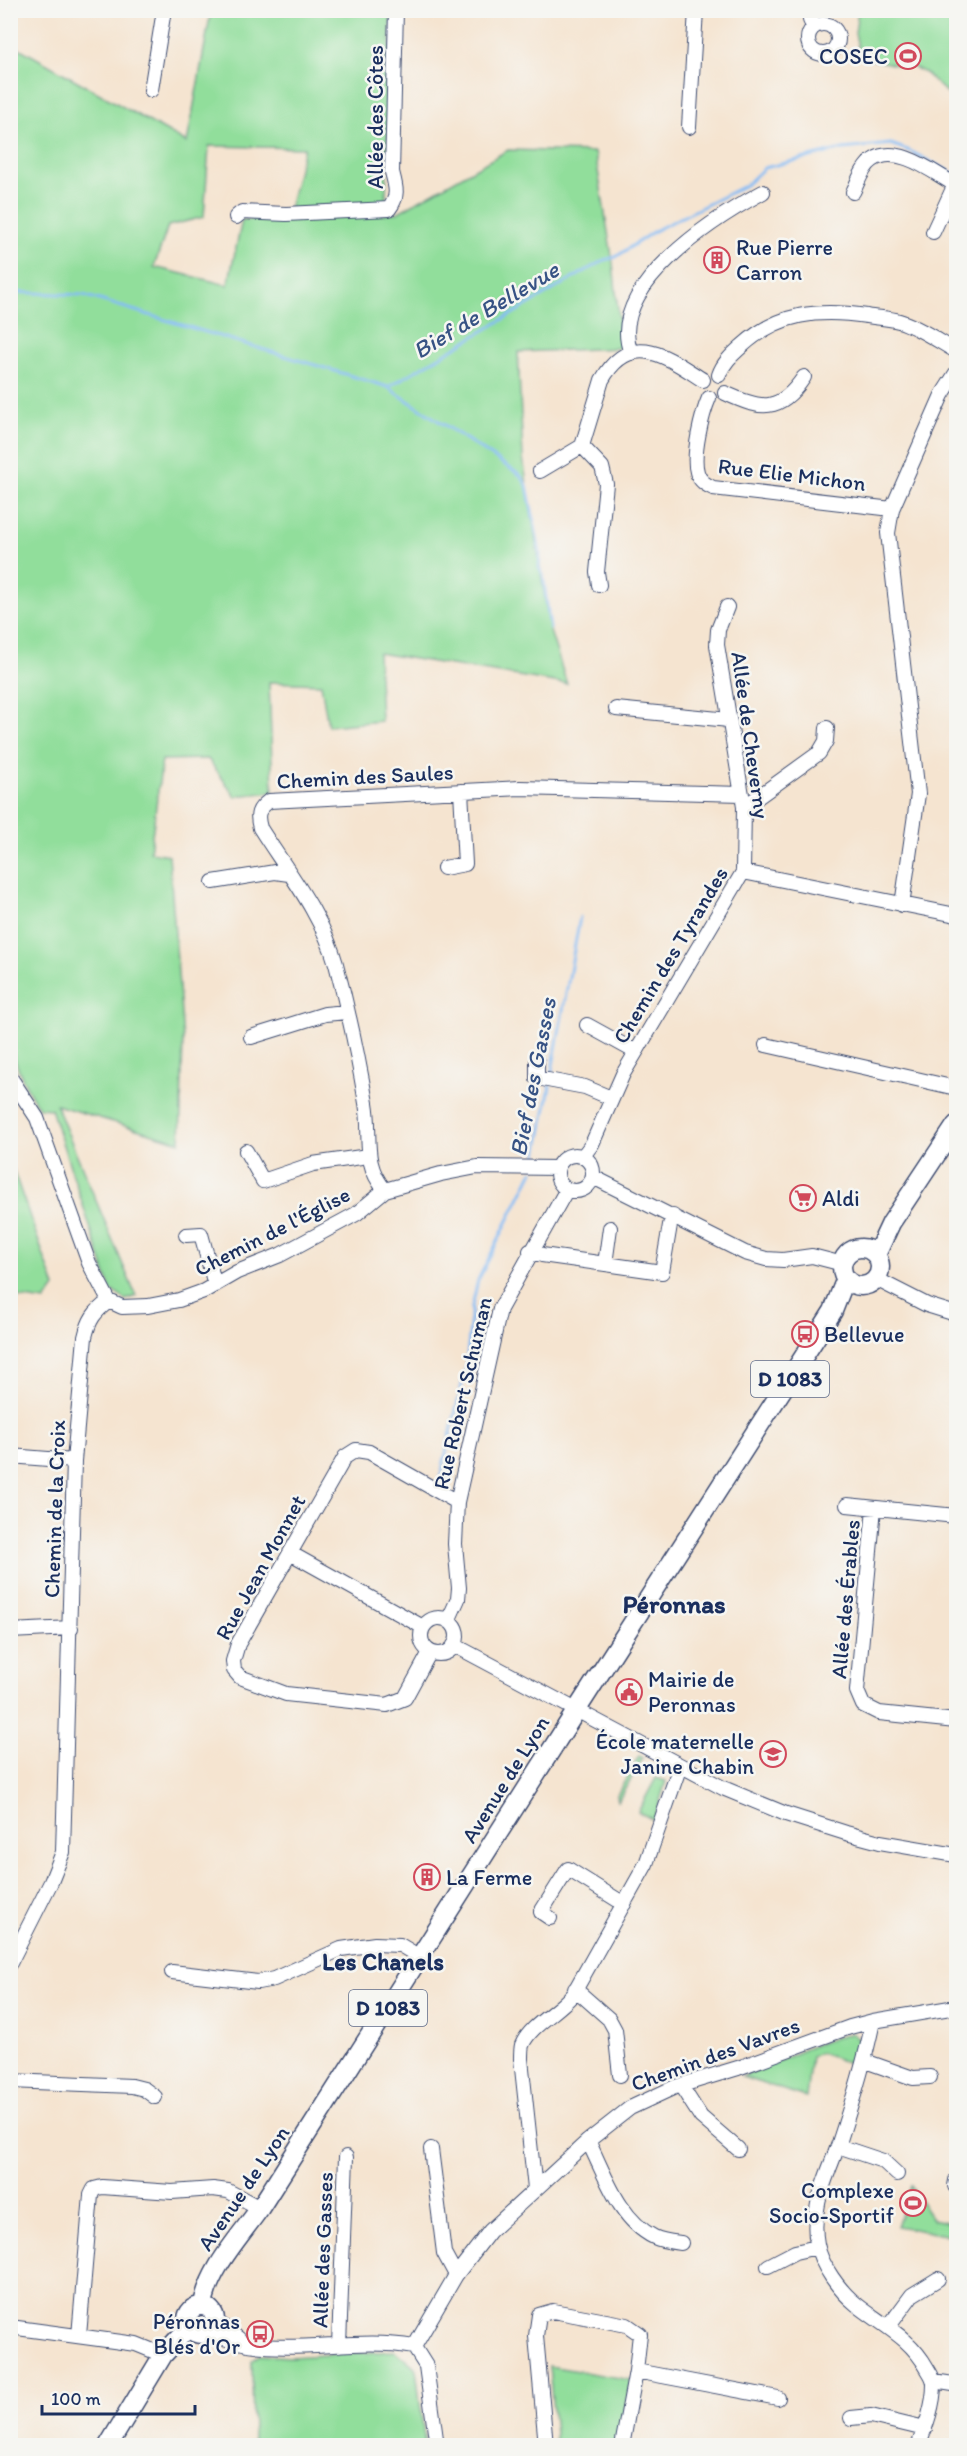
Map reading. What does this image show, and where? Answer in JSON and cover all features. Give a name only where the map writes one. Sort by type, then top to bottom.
[{"type":"main road","points":[[869,1252],[880,1265],[876,1279],[867,1285],[848,1276],[849,1253],[869,1252],[957,1125]]},
{"type":"main road","name":"Avenue de Lyon","points":[[203,2305],[209,2282],[216,2270],[260,2208],[833,1311],[847,1299],[848,1276]]},
{"type":"main road","points":[[203,2305],[212,2310],[212,2326],[200,2334],[189,2327],[186,2321],[188,2312],[195,2306],[203,2305]]},
{"type":"main road","points":[[108,2445],[163,2355],[189,2327]]},
{"type":"street","points":[[151,90],[164,10]]},
{"type":"street","name":"Allée des Côtes","points":[[236,217],[242,212],[286,214],[389,209],[395,201],[397,192],[392,172],[396,10]]},
{"type":"street","points":[[689,127],[696,10]]},
{"type":"street","points":[[810,10],[810,20],[813,26]]},
{"type":"street","points":[[853,192],[867,166],[873,160],[899,149],[956,184],[933,232]]},
{"type":"street","points":[[631,353],[627,333],[632,304],[660,269],[680,247],[702,229],[763,192]]},
{"type":"street","points":[[719,375],[734,354],[764,329],[799,315],[818,312],[900,321],[957,351]]},
{"type":"street","points":[[540,471],[582,446],[602,380],[615,362],[631,353],[651,351],[664,355],[703,381]]},
{"type":"street","points":[[902,905],[918,794],[888,533],[892,509],[942,395],[957,374]]},
{"type":"street","points":[[710,375],[719,375],[726,384],[725,393],[716,399],[709,398],[701,388],[703,381],[710,375]]},
{"type":"street","points":[[725,393],[751,405],[774,405],[794,393],[804,377]]},
{"type":"street","name":"Rue Elie Michon","points":[[709,398],[702,420],[696,462],[700,479],[706,485],[713,488],[892,509]]},
{"type":"street","points":[[582,446],[602,467],[606,484],[597,572],[599,585]]},
{"type":"street","name":"Allée de Cheverny","points":[[727,607],[718,630],[717,645],[743,801],[742,872]]},
{"type":"street","points":[[616,709],[729,720]]},
{"type":"street","points":[[743,801],[819,753],[826,741],[827,728]]},
{"type":"street","name":"Chemin des Saules","points":[[385,1190],[375,1179],[368,1155],[368,1110],[328,938],[260,828],[257,817],[259,808],[269,801],[520,788],[743,801]]},
{"type":"street","points":[[444,868],[465,864],[461,791]]},
{"type":"street","points":[[213,882],[275,872],[289,874]]},
{"type":"street","name":"Chemin des Tyrandes","points":[[583,1156],[592,1144],[611,1098],[636,1052],[742,872],[957,915]]},
{"type":"street","points":[[251,1037],[325,1014],[347,1012]]},
{"type":"street","points":[[586,1025],[636,1052]]},
{"type":"street","points":[[766,1045],[957,1088]]},
{"type":"street","points":[[537,1062],[537,1078],[585,1087],[611,1098]]},
{"type":"street","points":[[10,1077],[37,1118],[89,1263],[109,1301]]},
{"type":"street","points":[[246,1151],[263,1181],[313,1164],[368,1155]]},
{"type":"street","points":[[567,1156],[583,1156],[591,1165],[593,1177],[582,1189],[577,1191],[567,1189],[558,1180],[557,1168],[567,1156]]},
{"type":"street","name":"Chemin de l'Église","points":[[109,1301],[122,1307],[148,1306],[179,1300],[215,1285],[237,1272],[280,1255],[356,1214],[385,1190],[477,1167],[557,1168]]},
{"type":"street","points":[[593,1177],[744,1253],[766,1259],[783,1260],[812,1256],[848,1276]]},
{"type":"street","name":"Rue Robert Schuman","points":[[448,1621],[458,1599],[459,1588],[455,1544],[457,1502],[500,1309],[530,1251],[567,1189]]},
{"type":"street","points":[[530,1251],[542,1255],[662,1272],[669,1225],[673,1216]]},
{"type":"street","points":[[605,1264],[610,1228]]},
{"type":"street","points":[[186,1235],[201,1234],[215,1285]]},
{"type":"street","points":[[876,1279],[927,1305],[957,1314]]},
{"type":"street","name":"Chemin de la Croix","points":[[10,1963],[51,1882],[63,1852],[74,1461],[85,1337],[89,1320],[109,1301]]},
{"type":"street","name":"Rue Jean Monnet","points":[[430,1652],[405,1698],[387,1705],[286,1694],[240,1677],[234,1670],[233,1661],[238,1644],[345,1457],[356,1450],[369,1452],[457,1502]]},
{"type":"street","points":[[10,1456],[74,1461]]},
{"type":"street","name":"Allée des Érables","points":[[847,1505],[957,1516]]},
{"type":"street","name":"Allée des Érables","points":[[874,1508],[857,1691],[863,1705],[879,1713],[957,1721]]},
{"type":"street","points":[[290,1553],[423,1627]]},
{"type":"street","points":[[434,1619],[448,1621],[456,1632],[454,1645],[441,1654],[430,1652],[421,1638],[423,1627],[434,1619]]},
{"type":"street","points":[[10,1631],[71,1628]]},
{"type":"street","points":[[454,1645],[723,1788],[808,1821],[880,1842],[957,1855]]},
{"type":"street","points":[[535,2189],[520,2059],[522,2045],[535,2029],[563,2006],[624,1904],[646,1864],[681,1766]]},
{"type":"street","points":[[550,1918],[541,1912],[568,1869],[624,1904]]},
{"type":"street","points":[[172,1972],[258,1982],[274,1979],[341,1948],[375,1944],[400,1945],[420,1957]]},
{"type":"street","points":[[575,1989],[609,2019],[615,2030],[620,2075]]},
{"type":"street","name":"Chemin des Vavres","points":[[414,2347],[456,2275],[490,2231],[588,2141],[630,2108],[681,2086],[738,2068],[850,2026],[873,2020],[957,2007]]},
{"type":"street","points":[[873,2020],[865,2061],[838,2146],[821,2187],[814,2221],[817,2247],[832,2277],[856,2304],[907,2341],[934,2381],[932,2403],[918,2445]]},
{"type":"street","points":[[865,2061],[913,2078],[930,2077]]},
{"type":"street","points":[[10,2081],[132,2086],[144,2089],[155,2097]]},
{"type":"street","points":[[681,2086],[701,2117],[738,2149]]},
{"type":"street","points":[[588,2141],[621,2205],[639,2228],[656,2238],[681,2243]]},
{"type":"street","points":[[838,2146],[883,2162],[897,2174]]},
{"type":"street","points":[[431,2149],[444,2253],[456,2275]]},
{"type":"street","name":"Allée des Gasses","points":[[339,2345],[346,2157]]},
{"type":"street","points":[[80,2336],[91,2195],[94,2189],[102,2187],[172,2192],[213,2189],[228,2191],[260,2208]]},
{"type":"street","points":[[768,2266],[795,2252],[817,2247]]},
{"type":"street","points":[[889,2326],[912,2295],[938,2279]]},
{"type":"street","points":[[546,2445],[536,2336],[539,2315],[553,2311],[627,2325],[640,2334],[636,2371],[622,2445]]},
{"type":"street","points":[[212,2326],[228,2340],[249,2345],[297,2348],[395,2343],[414,2347],[426,2366],[437,2445]]},
{"type":"street","points":[[10,2327],[136,2344],[163,2355]]},
{"type":"street","points":[[636,2371],[778,2398]]},
{"type":"street","points":[[934,2381],[953,2384],[957,2382]]},
{"type":"street","points":[[851,2418],[871,2416],[925,2428]]},
{"type":"green space","points":[[211,11],[391,11],[386,199],[383,204],[289,209],[304,148],[209,146],[204,217],[168,226],[154,267],[228,285],[242,220],[397,213],[508,150],[595,152],[613,263],[622,348],[518,352],[523,458],[550,631],[567,684],[378,653],[381,721],[328,726],[321,684],[269,682],[273,792],[235,796],[208,759],[162,760],[150,852],[169,855],[183,1039],[180,1142],[56,1105],[136,1296],[126,1300],[111,1290],[51,1109],[39,1108],[34,1101],[19,1070],[11,1045],[10,43],[187,143]]},
{"type":"green space","name":"COSEC","points":[[858,11],[956,11],[956,101],[925,73],[909,65],[906,67],[860,57],[855,33]]},
{"type":"green space","points":[[11,1164],[55,1287],[45,1301],[11,1296]]},
{"type":"green space","points":[[639,1756],[643,1758],[618,1801],[617,1795]]},
{"type":"green space","points":[[656,1778],[666,1781],[654,1820],[638,1812]]},
{"type":"green space","points":[[852,2033],[863,2044],[856,2066],[821,2053],[811,2056],[806,2097],[742,2077],[817,2044]]},
{"type":"green space","name":"Complexe Socio-Sportif","points":[[911,2186],[932,2219],[956,2224],[956,2237],[897,2226]]},
{"type":"green space","points":[[395,2351],[416,2369],[425,2445],[253,2445],[252,2361],[259,2355],[290,2357]]},
{"type":"green space","points":[[549,2366],[631,2380],[618,2445],[556,2445]]},
{"type":"waterway","name":"Bief de Bellevue","points":[[10,292],[83,295],[388,387],[604,260],[616,257],[654,231],[746,185],[764,168],[843,149],[891,144],[910,151],[956,175]]},
{"type":"waterway","name":"Bief des Gasses","points":[[389,388],[520,475],[527,485],[540,553],[539,568],[543,575],[550,629]]},
{"type":"waterway","name":"Bief des Gasses","points":[[551,1076],[580,917]]},
{"type":"waterway","name":"Bief des Gasses","points":[[535,1165],[550,1086]]},
{"type":"waterway","name":"Bief des Gasses","points":[[440,1479],[466,1367],[472,1306],[478,1280],[533,1171]]},
{"type":"place","name":"COSEC","points":[[908,56]]},
{"type":"place","name":"Rue Pierre Carron","points":[[717,260]]},
{"type":"place","name":"Aldi","points":[[803,1198]]},
{"type":"place","name":"Bellevue","points":[[805,1334]]},
{"type":"place","name":"Mairie de Peronnas","points":[[629,1692]]},
{"type":"place","name":"École maternelle Janine Chabin","points":[[773,1754]]},
{"type":"place","name":"La Ferme","points":[[427,1877]]},
{"type":"place","name":"Complexe Socio-Sportif","points":[[913,2203]]},
{"type":"place","name":"Péronnas Blés d'Or","points":[[260,2334]]},
{"type":"district","name":"Péronnas","points":[[674,1604]]},
{"type":"district","name":"Les Chanels","points":[[383,1962]]}]
